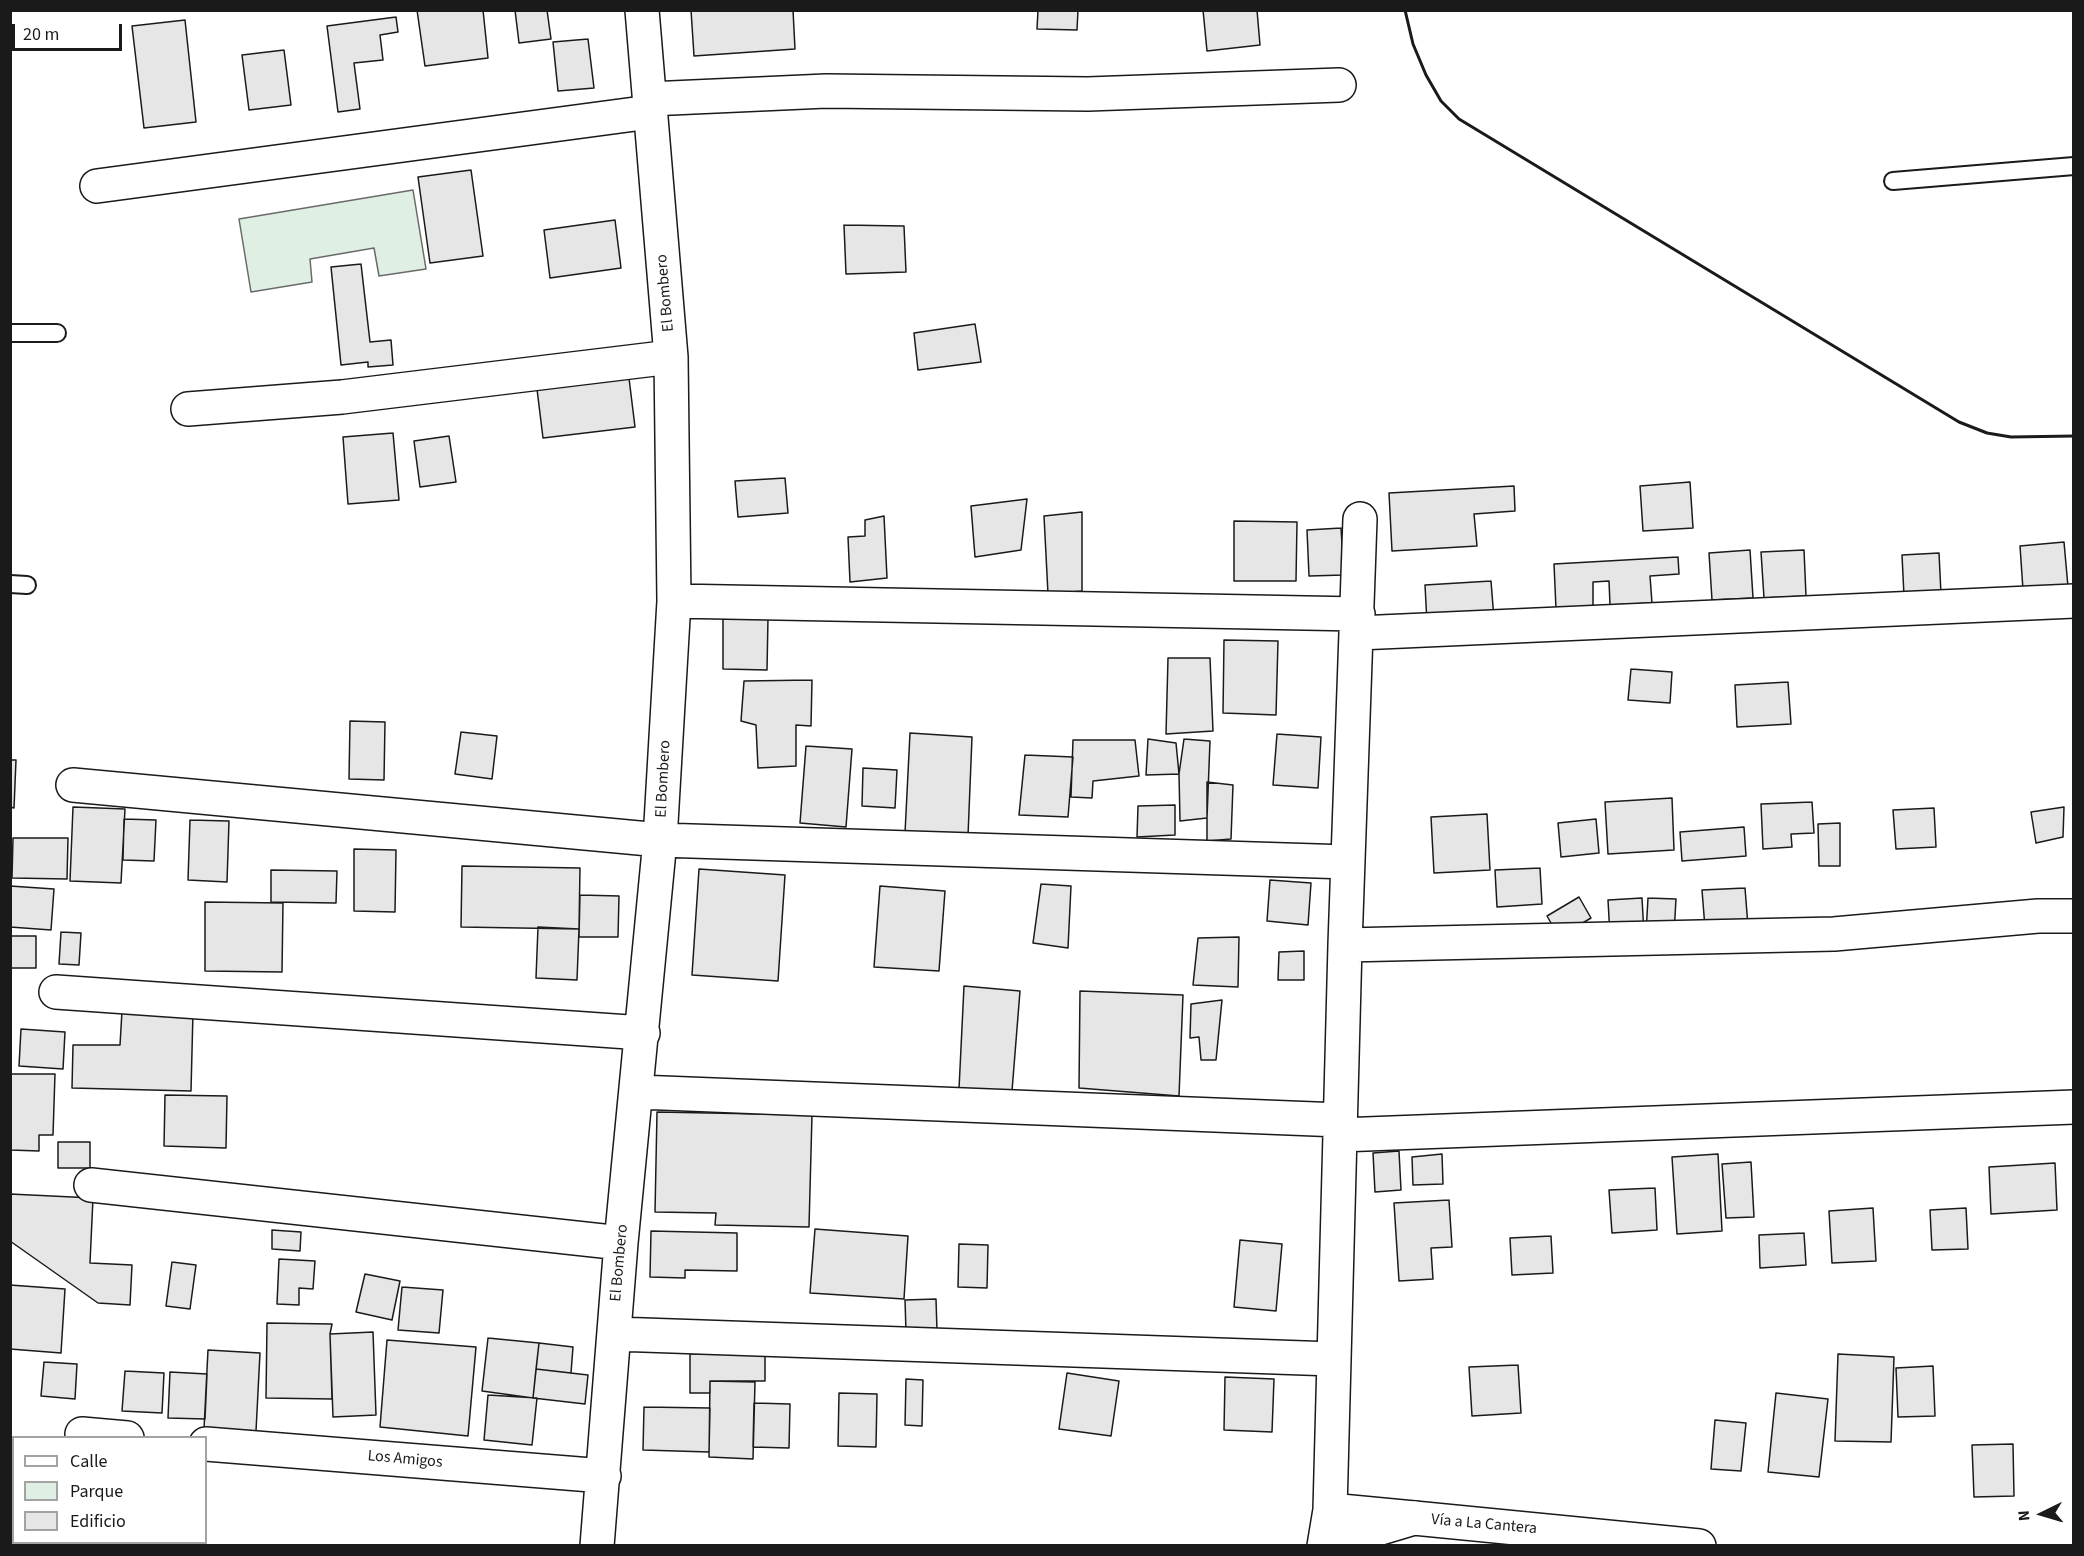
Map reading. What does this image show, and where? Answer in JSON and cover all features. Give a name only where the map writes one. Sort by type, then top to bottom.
[{"type":"street","name":"El Bombero","points":[[597,1545],[621,1243],[638,1092],[660,840],[674,601],[671,357],[642,10]]},
{"type":"street","points":[[97,186],[650,106],[826,91],[1088,94],[1339,85]]},
{"type":"street","points":[[188,409],[342,397],[671,357]]},
{"type":"street","points":[[1324,1545],[1330,1510],[1345,945],[1360,519]]},
{"type":"street","points":[[674,601],[1358,623],[2073,601]]},
{"type":"street","points":[[73,785],[660,840],[1348,862]]},
{"type":"street","points":[[1345,945],[1834,934],[2038,916],[2073,916]]},
{"type":"street","points":[[56,992],[643,1033]]},
{"type":"street","points":[[638,1092],[1340,1127],[2073,1107]]},
{"type":"street","points":[[91,1185],[621,1243]]},
{"type":"street","points":[[615,1334],[1333,1359]]},
{"type":"street","points":[[82,1434],[112,1436]]},
{"type":"street","name":"Los Amigos","points":[[207,1444],[604,1476]]},
{"type":"street","points":[[1330,1510],[1414,1518]]},
{"type":"street","name":"Vía a La Cantera","points":[[1346,1545],[1364,1533],[1414,1518],[1700,1545]]},
{"type":"lane","points":[[1893,181],[2073,166]]},
{"type":"lane","points":[[10,333],[57,333]]},
{"type":"green space","points":[[413,190],[426,269],[379,276],[374,248],[310,259],[312,282],[251,292],[239,219]]},
{"type":"building","points":[[417,10],[483,10],[488,58],[425,66]]},
{"type":"building","points":[[515,10],[547,10],[551,39],[519,43]]},
{"type":"building","points":[[691,10],[793,10],[795,49],[694,56]]},
{"type":"building","points":[[1038,10],[1078,10],[1077,30],[1037,29]]},
{"type":"building","points":[[1203,10],[1257,10],[1260,45],[1207,51]]},
{"type":"building","points":[[396,17],[398,32],[380,35],[383,60],[354,63],[360,109],[338,112],[327,26]]},
{"type":"building","points":[[185,20],[196,122],[144,128],[132,26]]},
{"type":"building","points":[[588,39],[594,88],[558,91],[553,42]]},
{"type":"building","points":[[284,50],[291,105],[249,110],[242,55]]},
{"type":"building","points":[[471,170],[483,256],[430,263],[418,177]]},
{"type":"building","points":[[615,220],[621,268],[550,278],[544,230]]},
{"type":"building","points":[[844,225],[904,226],[906,272],[846,274]]},
{"type":"building","points":[[361,264],[370,342],[391,340],[393,365],[368,367],[368,362],[341,365],[331,267]]},
{"type":"building","points":[[975,324],[981,362],[918,370],[914,333]]},
{"type":"building","points":[[628,370],[635,427],[543,438],[536,381]]},
{"type":"building","points":[[393,433],[399,500],[348,504],[343,437]]},
{"type":"building","points":[[449,436],[456,482],[420,487],[414,441]]},
{"type":"building","points":[[785,478],[788,513],[738,517],[735,481]]},
{"type":"building","points":[[1690,482],[1693,528],[1643,531],[1640,486]]},
{"type":"building","points":[[1514,486],[1515,511],[1474,514],[1477,546],[1392,551],[1389,493]]},
{"type":"building","points":[[1027,499],[1021,550],[975,557],[971,506]]},
{"type":"building","points":[[1082,512],[1082,591],[1048,594],[1044,516]]},
{"type":"building","points":[[884,516],[887,578],[850,582],[848,537],[865,536],[865,520]]},
{"type":"building","points":[[1234,521],[1297,522],[1296,581],[1234,581]]},
{"type":"building","points":[[1341,528],[1344,575],[1309,576],[1307,530]]},
{"type":"building","points":[[2064,542],[2068,587],[2023,590],[2020,546]]},
{"type":"building","points":[[1750,550],[1753,598],[1712,600],[1709,553]]},
{"type":"building","points":[[1804,550],[1806,596],[1764,598],[1761,552]]},
{"type":"building","points":[[1939,553],[1941,594],[1904,596],[1902,555]]},
{"type":"building","points":[[1678,557],[1679,574],[1650,576],[1652,603],[1610,605],[1609,581],[1593,582],[1593,607],[1556,609],[1554,564]]},
{"type":"building","points":[[1491,581],[1494,619],[1427,623],[1425,585]]},
{"type":"building","points":[[723,618],[768,618],[767,670],[723,669]]},
{"type":"building","points":[[1224,640],[1278,641],[1276,715],[1223,713]]},
{"type":"building","points":[[1168,658],[1210,658],[1213,731],[1166,734]]},
{"type":"building","points":[[1631,669],[1672,672],[1670,703],[1628,700]]},
{"type":"building","points":[[812,680],[811,726],[796,725],[796,766],[758,768],[756,725],[741,721],[744,681]]},
{"type":"building","points":[[1788,682],[1791,724],[1737,727],[1735,685]]},
{"type":"building","points":[[350,721],[385,722],[384,780],[349,779]]},
{"type":"building","points":[[461,732],[497,736],[492,779],[455,774]]},
{"type":"building","points":[[910,733],[972,737],[968,836],[905,833]]},
{"type":"building","points":[[1277,734],[1321,737],[1318,788],[1273,785]]},
{"type":"building","points":[[1148,739],[1176,743],[1179,774],[1146,775]]},
{"type":"building","points":[[1184,739],[1210,741],[1207,818],[1180,821],[1179,774]]},
{"type":"building","points":[[1073,740],[1135,740],[1139,776],[1093,781],[1092,798],[1071,797]]},
{"type":"building","points":[[806,746],[852,749],[846,827],[800,823]]},
{"type":"building","points":[[1025,755],[1073,757],[1068,817],[1019,815]]},
{"type":"building","points":[[10,760],[16,760],[14,808],[10,807]]},
{"type":"building","points":[[863,768],[897,770],[895,808],[862,806]]},
{"type":"building","points":[[1207,782],[1233,785],[1231,839],[1207,841]]},
{"type":"building","points":[[1672,798],[1674,850],[1608,854],[1605,802]]},
{"type":"building","points":[[1812,802],[1814,833],[1791,834],[1792,847],[1763,849],[1761,804]]},
{"type":"building","points":[[1175,805],[1175,835],[1137,837],[1138,806]]},
{"type":"building","points":[[73,807],[125,809],[121,883],[70,881]]},
{"type":"building","points":[[2064,807],[2063,837],[2036,843],[2031,812]]},
{"type":"building","points":[[1934,808],[1936,847],[1896,849],[1893,810]]},
{"type":"building","points":[[1487,814],[1490,870],[1434,873],[1431,817]]},
{"type":"building","points":[[124,819],[156,820],[154,861],[123,860]]},
{"type":"building","points":[[1596,819],[1599,853],[1561,857],[1558,823]]},
{"type":"building","points":[[190,820],[229,821],[227,882],[188,880]]},
{"type":"building","points":[[1840,823],[1840,866],[1819,866],[1818,824]]},
{"type":"building","points":[[1744,827],[1746,856],[1682,861],[1680,832]]},
{"type":"building","points":[[13,838],[68,838],[67,879],[12,878]]},
{"type":"building","points":[[354,849],[396,850],[395,912],[354,911]]},
{"type":"building","points":[[462,866],[580,868],[579,929],[461,927]]},
{"type":"building","points":[[1540,868],[1542,904],[1497,907],[1495,870]]},
{"type":"building","points":[[699,869],[785,875],[778,981],[692,975]]},
{"type":"building","points":[[271,870],[337,871],[336,903],[271,902]]},
{"type":"building","points":[[1270,880],[1311,883],[1308,925],[1267,921]]},
{"type":"building","points":[[1041,884],[1071,886],[1068,948],[1033,943]]},
{"type":"building","points":[[10,886],[54,889],[51,930],[10,927]]},
{"type":"building","points":[[880,886],[945,891],[939,971],[874,967]]},
{"type":"building","points":[[1745,888],[1748,926],[1705,928],[1702,890]]},
{"type":"building","points":[[580,895],[619,896],[618,937],[579,937]]},
{"type":"building","points":[[1579,897],[1591,918],[1559,937],[1547,916]]},
{"type":"building","points":[[1642,898],[1644,934],[1610,936],[1608,900]]},
{"type":"building","points":[[1648,898],[1676,899],[1674,934],[1646,933]]},
{"type":"building","points":[[205,902],[283,903],[282,972],[205,971]]},
{"type":"building","points":[[538,927],[579,929],[577,980],[536,978]]},
{"type":"building","points":[[61,932],[81,933],[79,965],[59,964]]},
{"type":"building","points":[[10,936],[36,936],[36,968],[10,968]]},
{"type":"building","points":[[1239,937],[1238,987],[1193,985],[1198,938]]},
{"type":"building","points":[[1304,951],[1304,980],[1278,980],[1279,952]]},
{"type":"building","points":[[964,986],[1020,991],[1012,1091],[959,1089]]},
{"type":"building","points":[[1080,991],[1183,995],[1179,1096],[1079,1088]]},
{"type":"building","points":[[1222,1000],[1216,1060],[1201,1060],[1199,1037],[1190,1038],[1191,1004]]},
{"type":"building","points":[[122,1011],[193,1012],[191,1091],[72,1088],[73,1045],[120,1045]]},
{"type":"building","points":[[21,1029],[65,1032],[63,1069],[19,1066]]},
{"type":"building","points":[[10,1074],[55,1074],[53,1135],[39,1135],[39,1151],[10,1150]]},
{"type":"building","points":[[165,1095],[227,1096],[226,1148],[164,1146]]},
{"type":"building","points":[[657,1112],[812,1115],[809,1227],[715,1225],[716,1213],[655,1212]]},
{"type":"building","points":[[58,1142],[90,1142],[90,1168],[58,1168]]},
{"type":"building","points":[[1399,1151],[1401,1190],[1375,1192],[1373,1153]]},
{"type":"building","points":[[1442,1154],[1443,1184],[1413,1185],[1412,1157]]},
{"type":"building","points":[[1718,1154],[1722,1231],[1677,1234],[1672,1157]]},
{"type":"building","points":[[1751,1162],[1754,1217],[1726,1218],[1722,1164]]},
{"type":"building","points":[[2055,1163],[2057,1210],[1991,1214],[1989,1167]]},
{"type":"building","points":[[1655,1188],[1657,1230],[1612,1233],[1609,1190]]},
{"type":"building","points":[[10,1194],[93,1198],[90,1263],[132,1265],[130,1305],[98,1303],[10,1241]]},
{"type":"building","points":[[1449,1200],[1452,1247],[1431,1248],[1433,1279],[1399,1281],[1394,1203]]},
{"type":"building","points":[[1873,1208],[1876,1261],[1832,1263],[1829,1211]]},
{"type":"building","points":[[1966,1208],[1968,1249],[1932,1250],[1930,1210]]},
{"type":"building","points":[[815,1229],[908,1236],[904,1299],[810,1293]]},
{"type":"building","points":[[272,1230],[301,1232],[300,1251],[272,1249]]},
{"type":"building","points":[[651,1231],[737,1233],[737,1271],[685,1270],[685,1278],[650,1277]]},
{"type":"building","points":[[1804,1233],[1806,1265],[1760,1268],[1759,1235]]},
{"type":"building","points":[[1551,1236],[1553,1273],[1512,1275],[1510,1238]]},
{"type":"building","points":[[1240,1240],[1282,1244],[1276,1311],[1234,1307]]},
{"type":"building","points":[[959,1244],[988,1245],[987,1288],[958,1287]]},
{"type":"building","points":[[279,1259],[315,1261],[313,1289],[299,1288],[299,1305],[277,1304]]},
{"type":"building","points":[[172,1262],[196,1265],[190,1309],[166,1306]]},
{"type":"building","points":[[365,1274],[400,1281],[392,1320],[356,1312]]},
{"type":"building","points":[[10,1285],[65,1289],[61,1353],[10,1349]]},
{"type":"building","points":[[402,1287],[443,1290],[439,1333],[398,1330]]},
{"type":"building","points":[[936,1299],[937,1331],[906,1332],[905,1300]]},
{"type":"building","points":[[267,1323],[332,1324],[330,1334],[332,1399],[266,1398]]},
{"type":"building","points":[[373,1332],[376,1415],[333,1417],[330,1334]]},
{"type":"building","points":[[488,1338],[539,1343],[533,1398],[482,1391]]},
{"type":"building","points":[[387,1340],[476,1347],[468,1436],[380,1427]]},
{"type":"building","points":[[539,1343],[573,1347],[571,1373],[536,1369]]},
{"type":"building","points":[[208,1350],[260,1353],[256,1431],[204,1429]]},
{"type":"building","points":[[690,1354],[765,1354],[765,1381],[710,1381],[710,1393],[690,1393]]},
{"type":"building","points":[[1838,1354],[1894,1357],[1891,1442],[1835,1441]]},
{"type":"building","points":[[44,1362],[77,1364],[75,1399],[41,1396]]},
{"type":"building","points":[[1518,1365],[1521,1413],[1472,1416],[1469,1367]]},
{"type":"building","points":[[1933,1366],[1935,1416],[1898,1417],[1896,1368]]},
{"type":"building","points":[[536,1369],[588,1375],[585,1404],[533,1398]]},
{"type":"building","points":[[125,1371],[164,1373],[162,1413],[122,1411]]},
{"type":"building","points":[[170,1372],[207,1374],[205,1419],[168,1418]]},
{"type":"building","points":[[1067,1373],[1119,1381],[1111,1436],[1059,1429]]},
{"type":"building","points":[[1225,1377],[1274,1379],[1272,1432],[1224,1430]]},
{"type":"building","points":[[906,1379],[923,1380],[922,1426],[905,1425]]},
{"type":"building","points":[[710,1381],[755,1382],[753,1459],[709,1457]]},
{"type":"building","points":[[839,1393],[877,1394],[876,1447],[838,1446]]},
{"type":"building","points":[[1776,1393],[1828,1399],[1819,1477],[1768,1472]]},
{"type":"building","points":[[488,1395],[537,1398],[532,1445],[484,1440]]},
{"type":"building","points":[[754,1403],[790,1404],[789,1448],[753,1447]]},
{"type":"building","points":[[644,1407],[710,1408],[709,1452],[643,1450]]},
{"type":"building","points":[[1715,1420],[1746,1423],[1741,1471],[1711,1469]]},
{"type":"building","points":[[2013,1444],[2014,1496],[1974,1497],[1972,1445]]},
{"type":"wall","points":[[1405,10],[1413,44],[1426,75],[1441,101],[1459,119],[1959,422],[1987,433],[2011,437],[2074,436]]}]
